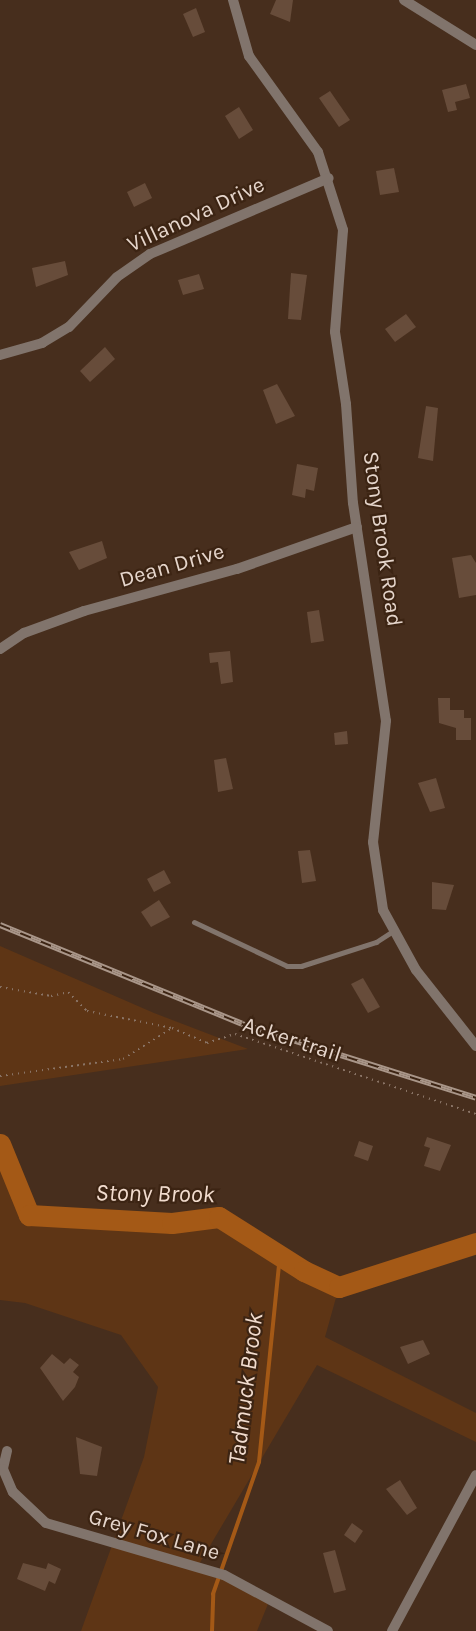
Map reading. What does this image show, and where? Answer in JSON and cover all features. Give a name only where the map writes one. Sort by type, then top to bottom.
[{"type":"street","name":"Stony Brook Road","points":[[233,0],[249,56],[313,143],[329,178],[343,230],[335,332],[357,528],[386,721],[373,842],[383,909],[416,970],[476,1046]]},
{"type":"street","points":[[404,0],[476,45]]},
{"type":"street","name":"Villanova Drive","points":[[0,356],[42,343],[69,327],[117,277],[150,254],[329,178]]},
{"type":"street","name":"Dean Drive","points":[[0,649],[24,633],[84,611],[237,568],[357,528]]},
{"type":"street","name":"Grey Fox Lane","points":[[7,1451],[3,1469],[9,1484],[32,1513],[64,1530],[153,1553],[224,1575],[328,1631]]},
{"type":"street","points":[[392,1631],[476,1475]]},
{"type":"lane","points":[[194,922],[287,966],[301,966],[376,942],[393,931]]},
{"type":"path","name":"Acker trail","points":[[0,987],[51,996],[68,992],[87,1011],[172,1028],[207,1043],[235,1034],[476,1114]]},
{"type":"path","points":[[0,1076],[123,1059],[172,1028]]},
{"type":"shaded area","points":[[0,946],[154,1013],[248,1049],[0,1086]]},
{"type":"shaded area","points":[[0,1144],[30,1215],[172,1223],[219,1217],[339,1287],[325,1337],[476,1413],[476,1442],[317,1365],[198,1566],[270,1599],[257,1631],[81,1631],[144,1457],[158,1387],[121,1335],[25,1303],[0,1300]]},
{"type":"building","points":[[276,0],[293,0],[290,22],[270,14]]},
{"type":"building","points":[[196,8],[205,32],[193,37],[183,14]]},
{"type":"building","points":[[466,84],[470,98],[455,102],[457,110],[448,112],[442,90]]},
{"type":"building","points":[[330,91],[350,120],[339,127],[319,98]]},
{"type":"building","points":[[239,107],[253,130],[239,139],[225,116]]},
{"type":"building","points":[[394,168],[399,192],[380,195],[376,171]]},
{"type":"building","points":[[145,183],[152,198],[134,207],[127,192]]},
{"type":"building","points":[[65,261],[68,275],[36,287],[32,268]]},
{"type":"building","points":[[291,273],[307,275],[301,320],[288,319]]},
{"type":"building","points":[[199,274],[204,289],[183,295],[178,280]]},
{"type":"building","points":[[406,314],[416,327],[395,342],[385,329]]},
{"type":"building","points":[[105,347],[115,359],[90,382],[80,371]]},
{"type":"building","points":[[277,384],[295,416],[276,424],[263,390]]},
{"type":"building","points":[[426,406],[438,408],[433,461],[418,458]]},
{"type":"building","points":[[297,464],[318,468],[314,491],[306,489],[305,498],[292,495]]},
{"type":"building","points":[[102,541],[107,558],[79,570],[69,552]]},
{"type":"building","points":[[471,555],[476,563],[476,595],[459,598],[452,558]]},
{"type":"building","points":[[319,610],[324,641],[311,643],[307,612]]},
{"type":"building","points":[[230,651],[233,682],[221,684],[218,662],[210,663],[209,653]]},
{"type":"building","points":[[438,698],[450,698],[450,710],[464,710],[464,718],[471,718],[471,740],[456,740],[456,728],[439,723]]},
{"type":"building","points":[[347,731],[348,744],[335,745],[334,733]]},
{"type":"building","points":[[226,758],[233,789],[218,792],[214,760]]},
{"type":"building","points":[[436,778],[445,808],[430,812],[418,783]]},
{"type":"building","points":[[310,850],[316,881],[302,883],[298,851]]},
{"type":"building","points":[[164,870],[171,883],[154,892],[147,879]]},
{"type":"building","points":[[432,882],[454,885],[446,910],[432,909]]},
{"type":"building","points":[[159,900],[170,917],[151,927],[141,912]]},
{"type":"building","points":[[363,978],[380,1007],[368,1013],[351,984]]},
{"type":"building","points":[[427,1137],[451,1145],[440,1171],[424,1166],[430,1148],[424,1146]]},
{"type":"building","points":[[359,1141],[373,1146],[368,1161],[354,1156]]},
{"type":"building","points":[[423,1340],[430,1354],[408,1364],[400,1347]]},
{"type":"building","points":[[52,1354],[64,1364],[70,1358],[79,1365],[73,1372],[79,1377],[75,1387],[63,1401],[40,1368]]},
{"type":"building","points":[[76,1437],[102,1447],[97,1476],[80,1474]]},
{"type":"building","points":[[400,1480],[417,1508],[407,1515],[386,1489]]},
{"type":"building","points":[[352,1523],[363,1531],[355,1543],[344,1535]]},
{"type":"building","points":[[335,1550],[346,1590],[334,1593],[323,1553]]},
{"type":"building","points":[[23,1563],[46,1569],[48,1563],[61,1569],[55,1584],[49,1581],[45,1591],[17,1579]]},
{"type":"waterway","name":"Stony Brook","points":[[0,1144],[29,1215],[172,1223],[219,1217],[304,1271],[339,1287],[476,1243]]},
{"type":"waterway","name":"Tadmuck Brook","points":[[212,1631],[213,1594],[259,1462],[280,1254]]},
{"type":"railway","points":[[0,925],[242,1024],[476,1098]]}]
